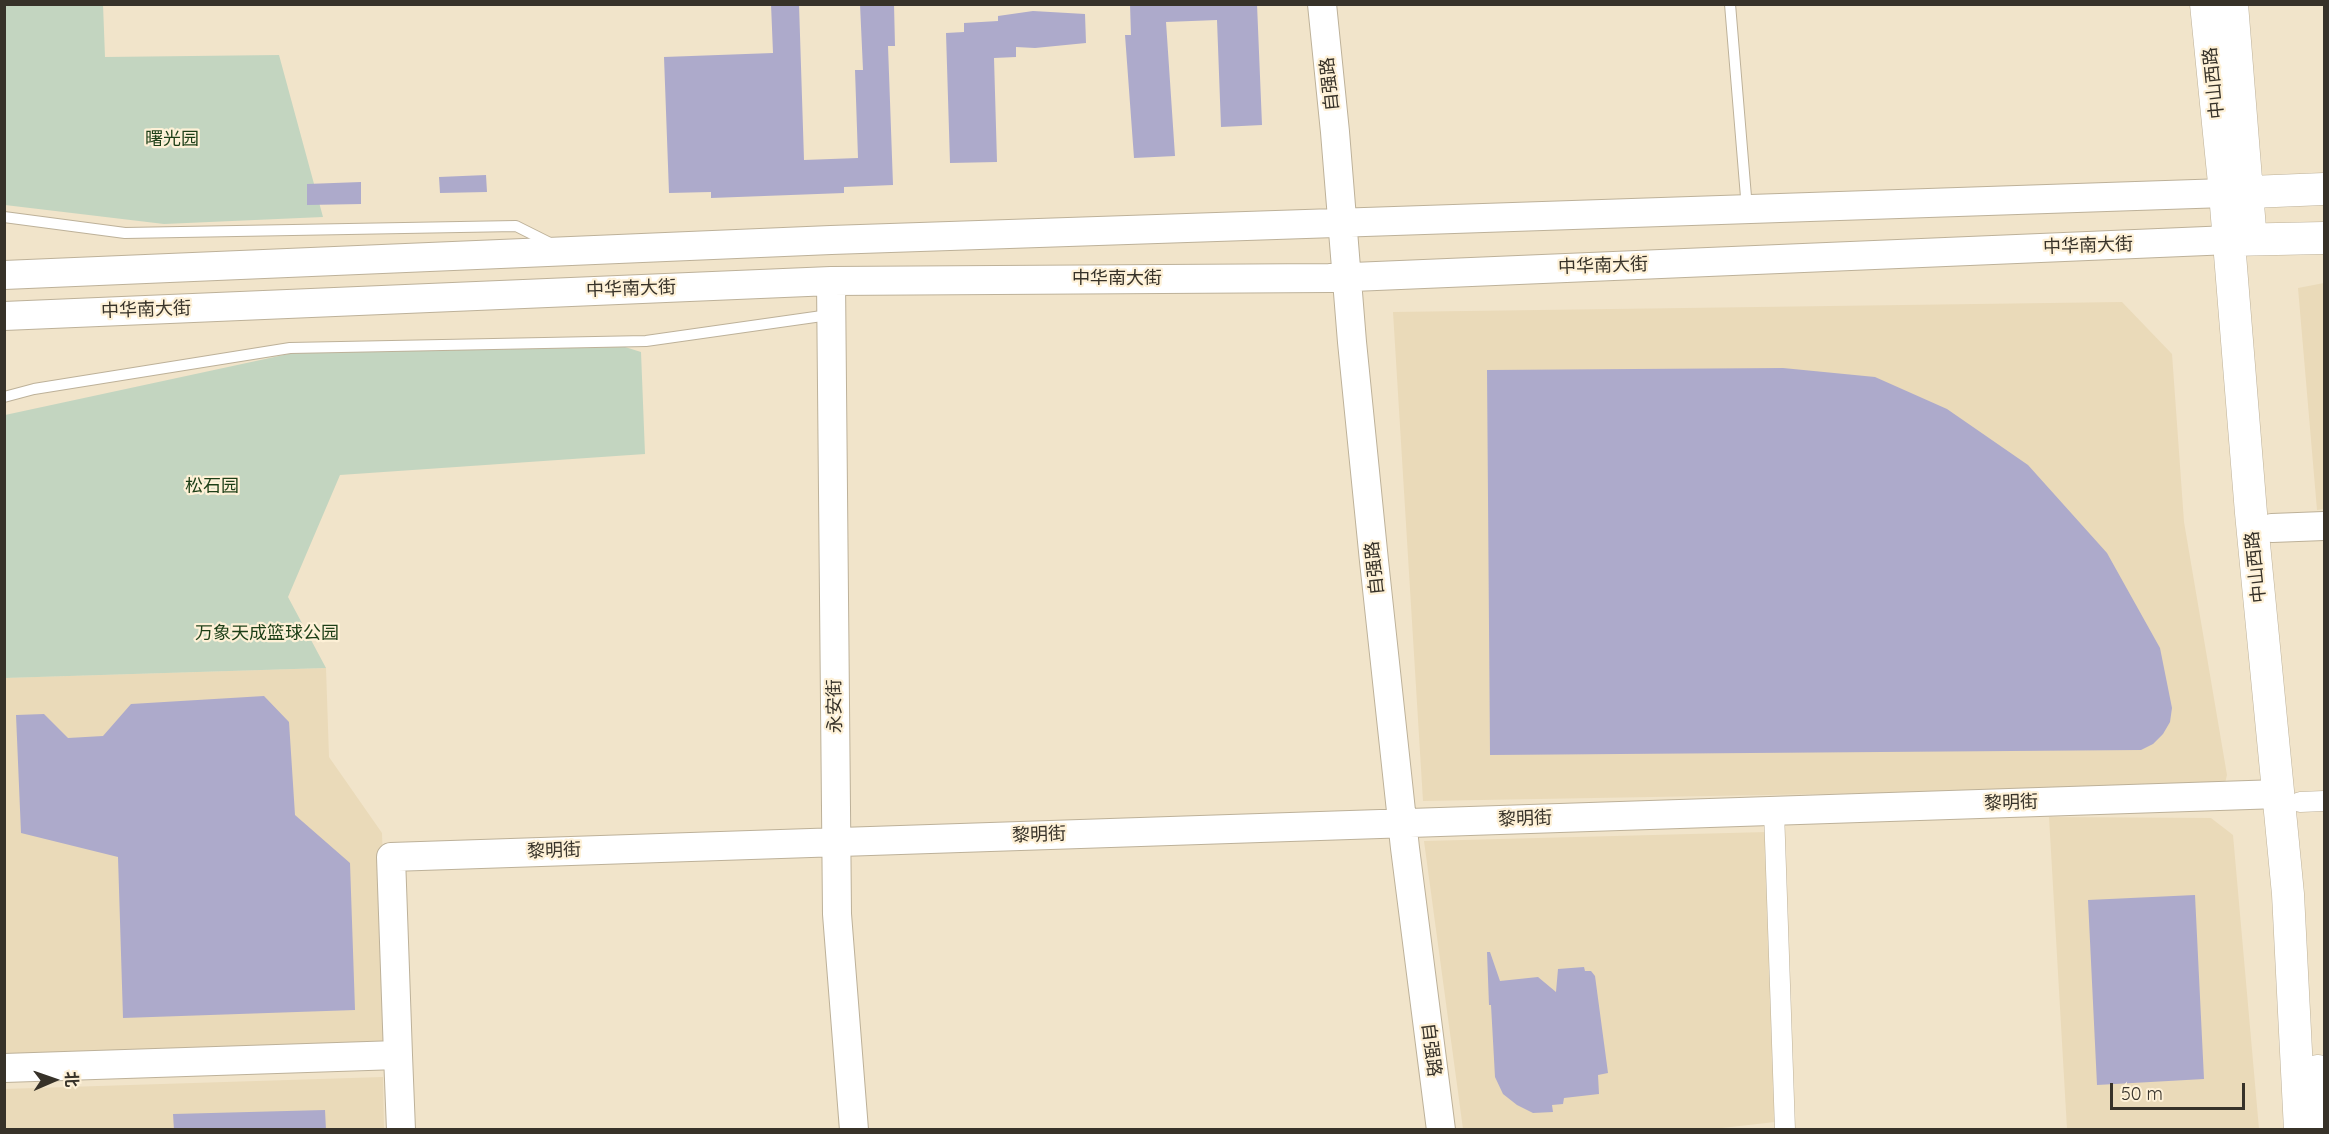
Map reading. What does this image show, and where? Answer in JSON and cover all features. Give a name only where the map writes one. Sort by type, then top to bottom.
[{"type":"main road","name":"自强路","points":[[1305,4],[1334,223]]},
{"type":"main road","name":"自强路","points":[[1322,4],[1338,277],[1423,1130]]},
{"type":"main road","name":"中山西路","points":[[2206,4],[2236,193],[2301,799],[2322,1130]]},
{"type":"main road","name":"中山西路","points":[[2232,4],[2236,193]]},
{"type":"main road","points":[[4,275],[1334,223],[2325,189]]},
{"type":"main road","points":[[2241,240],[2325,238]]},
{"type":"main road","name":"中山西路","points":[[2241,240],[2251,513],[2301,799],[2288,894],[2300,1130]]},
{"type":"main road","name":"中华南大街","points":[[4,316],[831,281],[1338,277],[2241,240]]},
{"type":"main road","name":"永安街","points":[[831,281],[837,914],[854,1130]]},
{"type":"main road","points":[[2272,528],[2325,526]]},
{"type":"main road","name":"黎明街","points":[[398,1055],[391,857],[1774,811],[2301,799]]},
{"type":"main road","name":"自强路","points":[[1394,823],[1441,1130]]},
{"type":"main road","points":[[4,1068],[398,1055],[401,1130]]},
{"type":"street","points":[[1774,811],[1785,1130]]},
{"type":"lane","points":[[1730,4],[1747,210]]},
{"type":"lane","points":[[4,217],[125,233],[516,226],[565,252]]},
{"type":"lane","points":[[4,397],[34,389],[290,348],[646,341],[832,314]]},
{"type":"shaded area","points":[[2324,283],[2324,509],[2317,510],[2298,288]]},
{"type":"shaded area","points":[[2122,302],[2172,354],[2184,522],[2227,775],[2224,787],[1423,801],[1393,312]]},
{"type":"shaded area","points":[[326,668],[329,757],[382,833],[389,1042],[5,1054],[4,678]]},
{"type":"shaded area","points":[[2049,817],[2211,818],[2233,835],[2259,1129],[2067,1129]]},
{"type":"shaded area","points":[[1767,832],[1775,1122],[1704,1130],[1463,1129],[1424,841]]},
{"type":"shaded area","points":[[383,1077],[384,1129],[5,1129],[4,1089]]},
{"type":"green space","name":"曙光园","points":[[103,4],[105,57],[279,55],[323,217],[164,224],[5,205],[5,5]]},
{"type":"green space","name":"松石园","points":[[625,347],[641,352],[645,454],[340,475],[288,597],[326,668],[5,678],[5,415],[293,353]]},
{"type":"building","points":[[771,4],[799,4],[804,160],[858,158],[855,70],[863,70],[860,4],[894,4],[895,46],[888,46],[893,185],[844,187],[844,193],[711,198],[711,192],[669,193],[664,57],[773,53]]},
{"type":"building","points":[[1130,4],[1257,4],[1262,125],[1221,127],[1217,20],[1166,22],[1175,156],[1134,158],[1125,35],[1131,35]]},
{"type":"building","points":[[1033,11],[1085,14],[1086,43],[1035,48],[1016,47],[1016,57],[994,58],[997,162],[950,163],[946,33],[964,32],[964,23],[998,21],[998,16]]},
{"type":"building","points":[[486,175],[487,192],[440,193],[439,177]]},
{"type":"building","points":[[361,182],[361,204],[307,205],[307,184]]},
{"type":"building","points":[[1783,368],[1875,377],[1947,409],[2028,465],[2107,553],[2160,648],[2172,708],[2170,722],[2163,734],[2153,744],[2141,750],[1490,755],[1487,370]]},
{"type":"building","points":[[264,696],[289,722],[295,815],[350,863],[355,1010],[123,1018],[118,857],[21,833],[16,715],[44,714],[68,738],[103,736],[131,704]]},
{"type":"building","points":[[2195,895],[2204,1079],[2097,1085],[2088,900]]},
{"type":"building","points":[[1487,952],[1490,952],[1500,981],[1538,977],[1556,992],[1558,969],[1584,967],[1585,971],[1591,971],[1595,976],[1608,1073],[1598,1075],[1599,1094],[1564,1098],[1563,1104],[1552,1105],[1553,1112],[1533,1113],[1517,1105],[1503,1094],[1495,1077]]},
{"type":"building","points":[[325,1110],[326,1130],[174,1130],[173,1114]]},
{"type":"park label","name":"万象天成篮球公园","points":[[267,634]]}]
